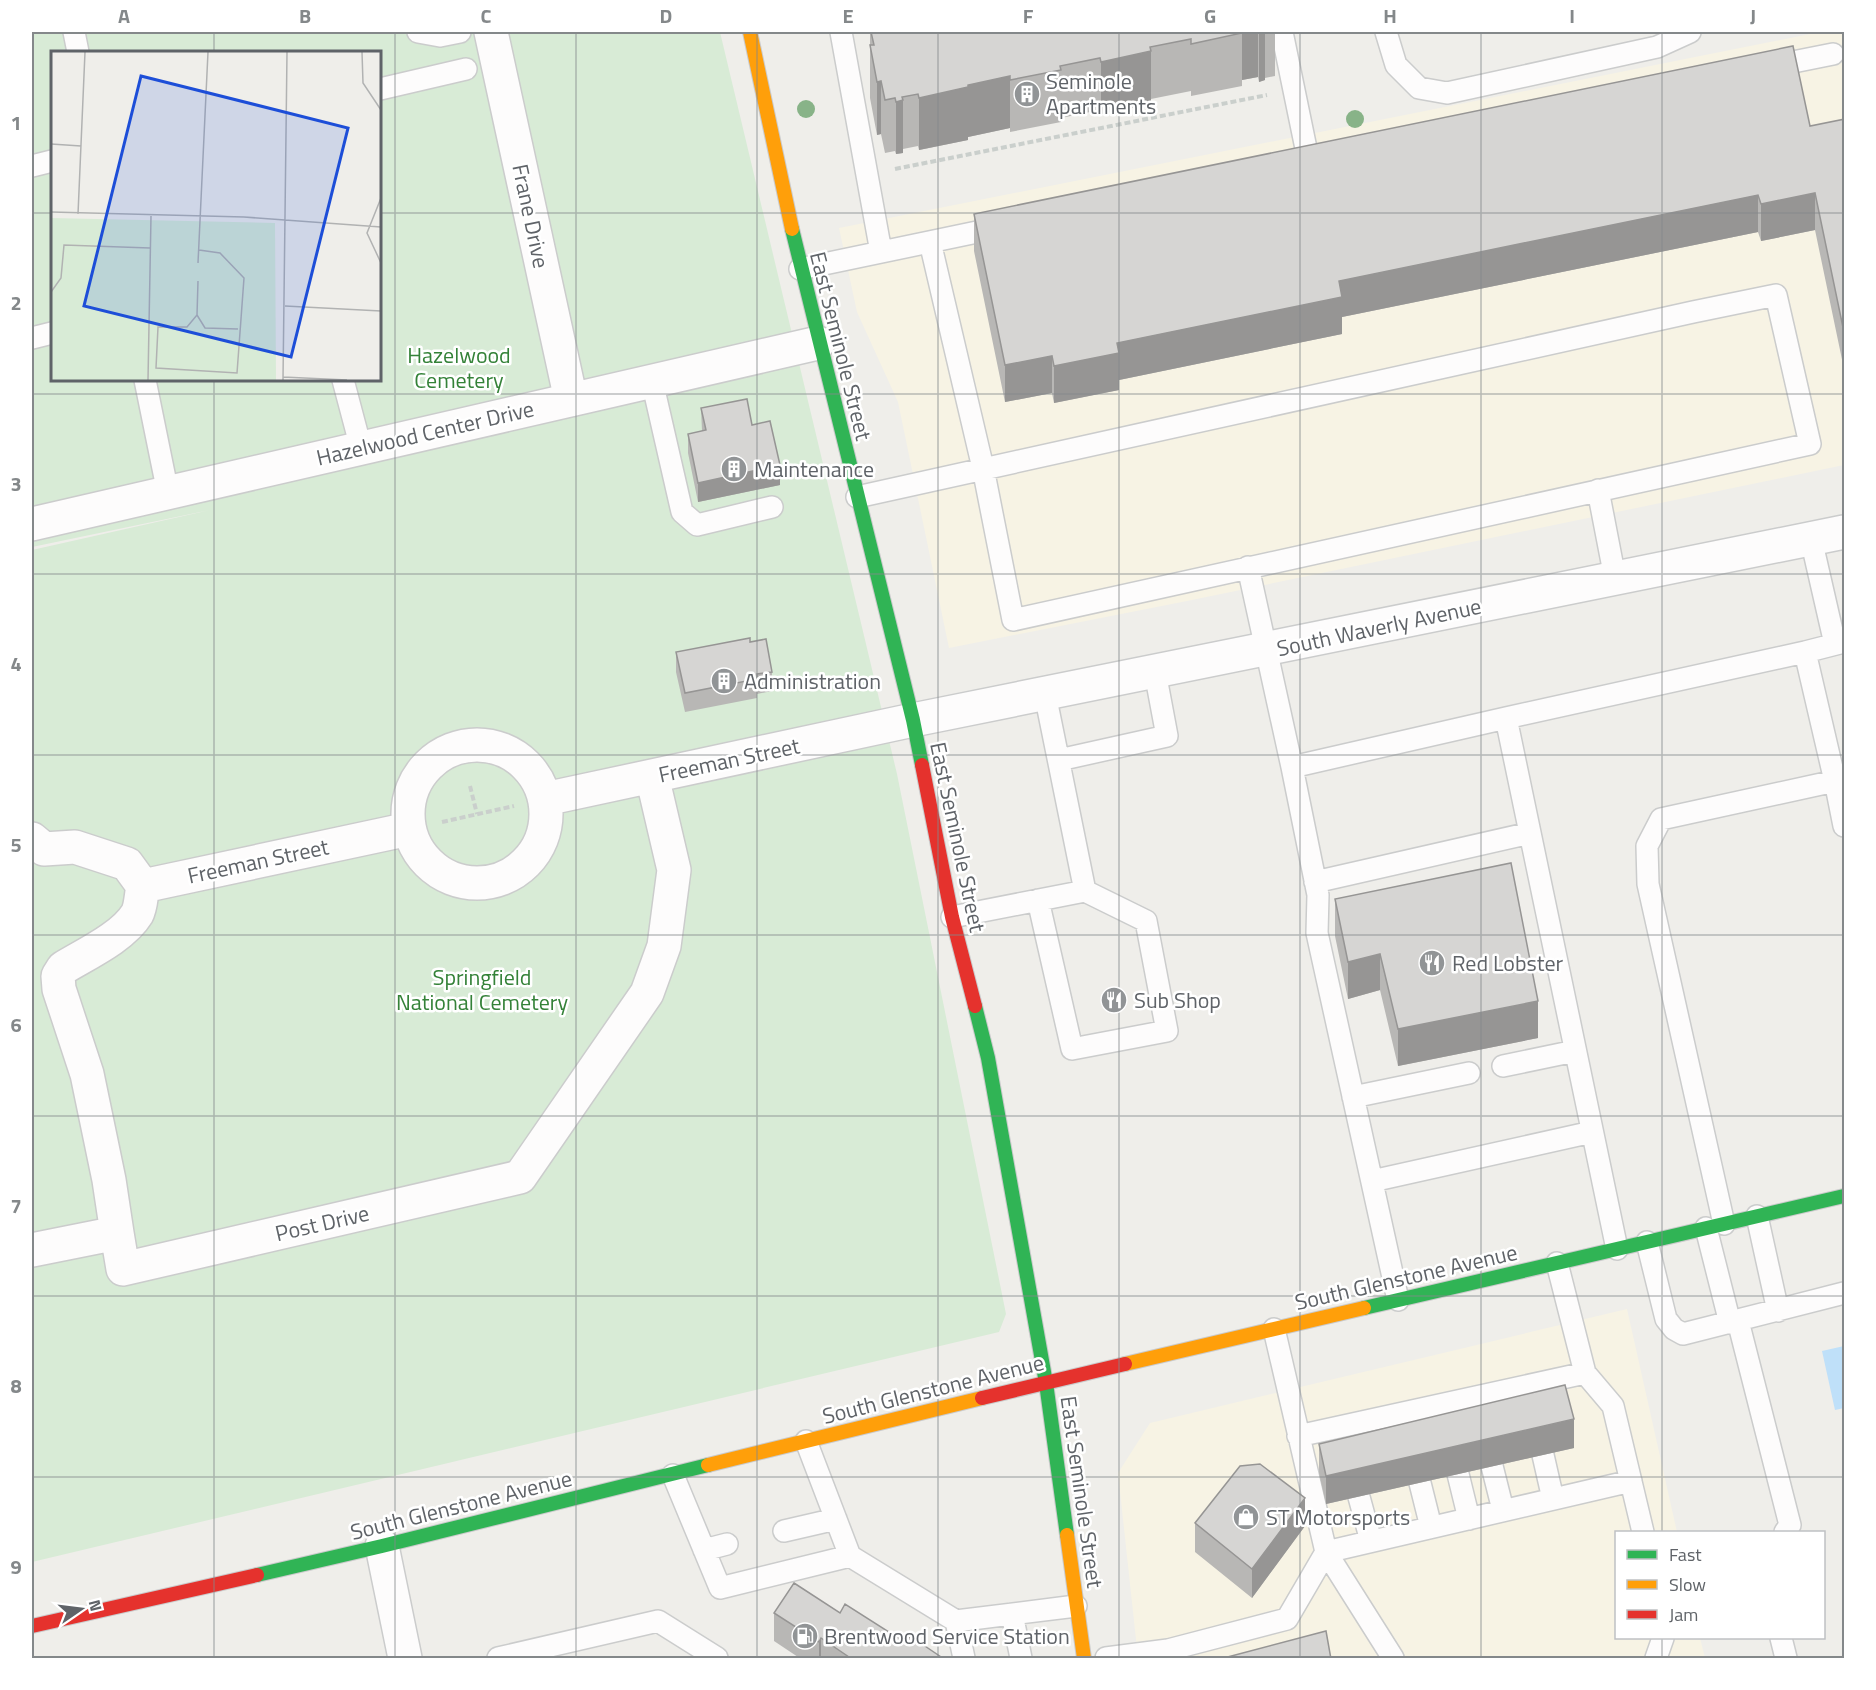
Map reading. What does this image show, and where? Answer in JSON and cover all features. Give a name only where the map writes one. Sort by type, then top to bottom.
[{"type":"main road","name":"East Seminole Street","points":[[750,32],[800,269],[913,720],[952,917],[988,1058],[1046,1383],[1084,1659]]},
{"type":"main road","name":"South Glenstone Avenue","points":[[32,1626],[382,1546],[1046,1383],[1845,1196]]},
{"type":"street","name":"Frane Drive","points":[[490,32],[571,400]]},
{"type":"street","name":"Hazelwood Center Drive","points":[[32,524],[818,343]]},
{"type":"street","name":"South Waverly Avenue","points":[[913,720],[1845,532]]},
{"type":"street","name":"Freeman Street","points":[[545,799],[913,720]]},
{"type":"street","points":[[483,744],[504,750],[523,762],[537,778],[545,799],[546,823],[539,846],[524,865],[504,878],[480,884],[456,881],[435,869],[418,851],[409,829],[407,807],[413,786],[425,767],[441,754],[461,746],[483,744]]},
{"type":"street","name":"Post Drive","points":[[117,1233],[123,1269],[520,1177],[647,993],[664,946],[674,870],[652,776]]},
{"type":"street","name":"Freeman Street","points":[[143,886],[409,829]]},
{"type":"street","points":[[32,839],[44,849],[75,847],[127,864],[143,886],[138,912],[129,923],[120,932],[63,968],[58,976],[59,989],[87,1074],[109,1180],[117,1233],[32,1250]]},
{"type":"street","points":[[382,1546],[405,1659]]},
{"type":"lane","points":[[74,32],[78,51]]},
{"type":"lane","points":[[418,32],[440,36],[460,32]]},
{"type":"lane","points":[[841,32],[881,252]]},
{"type":"lane","points":[[1282,32],[1309,163]]},
{"type":"lane","points":[[1386,32],[1396,66],[1419,88],[1447,93],[1657,47],[1690,32]]},
{"type":"lane","points":[[1751,71],[1833,54]]},
{"type":"lane","points":[[381,89],[466,69]]},
{"type":"lane","points":[[1286,168],[1332,158]]},
{"type":"lane","points":[[32,165],[51,161]]},
{"type":"lane","points":[[800,269],[1022,223]]},
{"type":"lane","points":[[857,497],[983,468],[1776,295],[1810,444],[1013,620],[983,468],[930,242]]},
{"type":"lane","points":[[32,338],[51,333]]},
{"type":"lane","points":[[145,381],[168,493]]},
{"type":"lane","points":[[344,381],[361,448]]},
{"type":"lane","points":[[652,381],[682,512],[696,525],[772,507]]},
{"type":"lane","points":[[1598,490],[1615,578]]},
{"type":"lane","points":[[1292,767],[1840,643],[1812,539]]},
{"type":"lane","points":[[1248,567],[1316,882],[1317,933],[1398,1300]]},
{"type":"lane","points":[[1805,652],[1845,826]]},
{"type":"lane","points":[[1059,760],[1167,736],[1155,672]]},
{"type":"lane","points":[[1046,694],[1085,891]]},
{"type":"lane","points":[[1506,718],[1617,1249]]},
{"type":"lane","points":[[1786,1531],[1790,1525],[1734,1322],[1648,884],[1647,846],[1661,819],[1835,781]]},
{"type":"lane","points":[[1316,882],[1530,833]]},
{"type":"lane","points":[[952,917],[1038,900],[1085,891],[1146,921],[1167,1031],[1072,1049],[1038,900]]},
{"type":"lane","points":[[1503,1066],[1575,1051]]},
{"type":"lane","points":[[1353,1097],[1469,1073]]},
{"type":"lane","points":[[1372,1181],[1592,1132]]},
{"type":"lane","points":[[1757,1216],[1778,1311]]},
{"type":"lane","points":[[1647,1242],[1666,1318],[1674,1329],[1683,1334],[1845,1293]]},
{"type":"lane","points":[[1557,1263],[1585,1373],[1613,1406],[1643,1531]]},
{"type":"lane","points":[[1274,1329],[1326,1552],[1393,1659]]},
{"type":"lane","points":[[1298,1436],[1345,1436],[1528,1394],[1585,1373]]},
{"type":"lane","points":[[806,1441],[850,1557],[956,1621],[1076,1606]]},
{"type":"lane","points":[[1543,1455],[1553,1499]]},
{"type":"lane","points":[[1492,1466],[1503,1510]]},
{"type":"lane","points":[[1458,1474],[1469,1519]]},
{"type":"lane","points":[[673,1475],[720,1588],[850,1557]]},
{"type":"lane","points":[[1106,1659],[1169,1654],[1287,1619],[1326,1552],[1631,1481]]},
{"type":"lane","points":[[1420,1483],[1431,1527]]},
{"type":"lane","points":[[1359,1497],[1371,1542]]},
{"type":"lane","points":[[784,1531],[836,1519]]},
{"type":"lane","points":[[704,1550],[727,1544]]},
{"type":"lane","points":[[1012,1614],[1021,1659]]},
{"type":"lane","points":[[506,1658],[658,1621],[717,1659]]},
{"type":"lane","points":[[956,1621],[964,1659]]},
{"type":"lane","points":[[1656,1659],[1663,1639]]},
{"type":"lane","points":[[1781,1639],[1786,1659]]},
{"type":"path","points":[[867,174],[1294,90]]},
{"type":"path","points":[[470,786],[477,814]]},
{"type":"path","points":[[409,829],[545,799]]},
{"type":"shaded area","points":[[1820,32],[1844,32],[1844,465],[949,648],[898,402],[857,312],[839,228]]},
{"type":"shaded area","points":[[1627,1309],[1677,1531],[1615,1531],[1615,1639],[1700,1639],[1705,1658],[1138,1658],[1118,1473],[1150,1423]]},
{"type":"green space","name":"Springfield National Cemetery","points":[[32,32],[720,32],[897,774],[1006,1314],[999,1332],[32,1562],[32,550],[210,510],[32,547]]},
{"type":"water","points":[[1844,1346],[1844,1408],[1835,1410],[1822,1351]]},
{"type":"building","points":[[871,32],[1242,33],[1191,44],[1191,39],[1150,47],[1151,51],[1101,62],[1100,58],[1060,66],[1061,70],[1010,80],[1010,76],[919,98],[918,94],[902,97],[903,100],[896,102],[895,98],[885,100],[881,81],[877,82],[870,45],[874,45]]},
{"type":"building","points":[[1793,46],[1810,126],[1845,119],[1845,337],[1815,193],[1761,204],[1758,195],[1339,281],[1342,297],[1117,343],[1119,353],[1054,366],[1052,356],[1005,365],[974,214]]},
{"type":"building","name":"Maintenance","points":[[747,399],[752,425],[770,421],[780,465],[698,483],[688,434],[706,430],[701,408]]},
{"type":"building","points":[[750,638],[750,642],[766,639],[772,672],[757,674],[757,679],[685,693],[676,652]]},
{"type":"building","name":"Red Lobster","points":[[1511,863],[1538,1001],[1398,1029],[1380,954],[1348,962],[1335,899]]},
{"type":"building","points":[[1565,1385],[1574,1419],[1326,1476],[1319,1444]]},
{"type":"building","points":[[1260,1464],[1305,1498],[1252,1569],[1195,1523],[1240,1466]]},
{"type":"building","points":[[794,1583],[840,1613],[845,1604],[906,1643],[910,1636],[944,1659],[852,1659],[821,1638],[819,1642],[774,1613]]},
{"type":"building","points":[[1326,1631],[1331,1659],[1220,1659]]},
{"type":"traffic: fast","points":[[792,229],[913,720],[922,765]]},
{"type":"traffic: fast","points":[[975,1006],[988,1058],[1046,1383],[1067,1535]]},
{"type":"traffic: fast","points":[[1364,1308],[1844,1196]]},
{"type":"traffic: fast","points":[[257,1575],[708,1465]]},
{"type":"traffic: slow","points":[[750,32],[792,229]]},
{"type":"traffic: slow","points":[[1125,1364],[1364,1308]]},
{"type":"traffic: slow","points":[[708,1465],[982,1398]]},
{"type":"traffic: slow","points":[[1067,1535],[1084,1658]]},
{"type":"traffic: jam","points":[[922,765],[952,917],[975,1006]]},
{"type":"traffic: jam","points":[[982,1398],[1125,1364]]},
{"type":"traffic: jam","points":[[32,1626],[257,1575]]},
{"type":"place","name":"Seminole Apartments","points":[[1027,94]]},
{"type":"place","name":"Maintenance","points":[[734,469]]},
{"type":"place","name":"Administration","points":[[724,681]]},
{"type":"place","name":"Red Lobster","points":[[1432,963]]},
{"type":"place","name":"Sub Shop","points":[[1114,1000]]},
{"type":"place","name":"ST Motorsports","points":[[1246,1517]]},
{"type":"place","name":"Brentwood Service Station","points":[[805,1636]]},
{"type":"park label","name":"Hazelwood Cemetery","points":[[459,368]]}]
